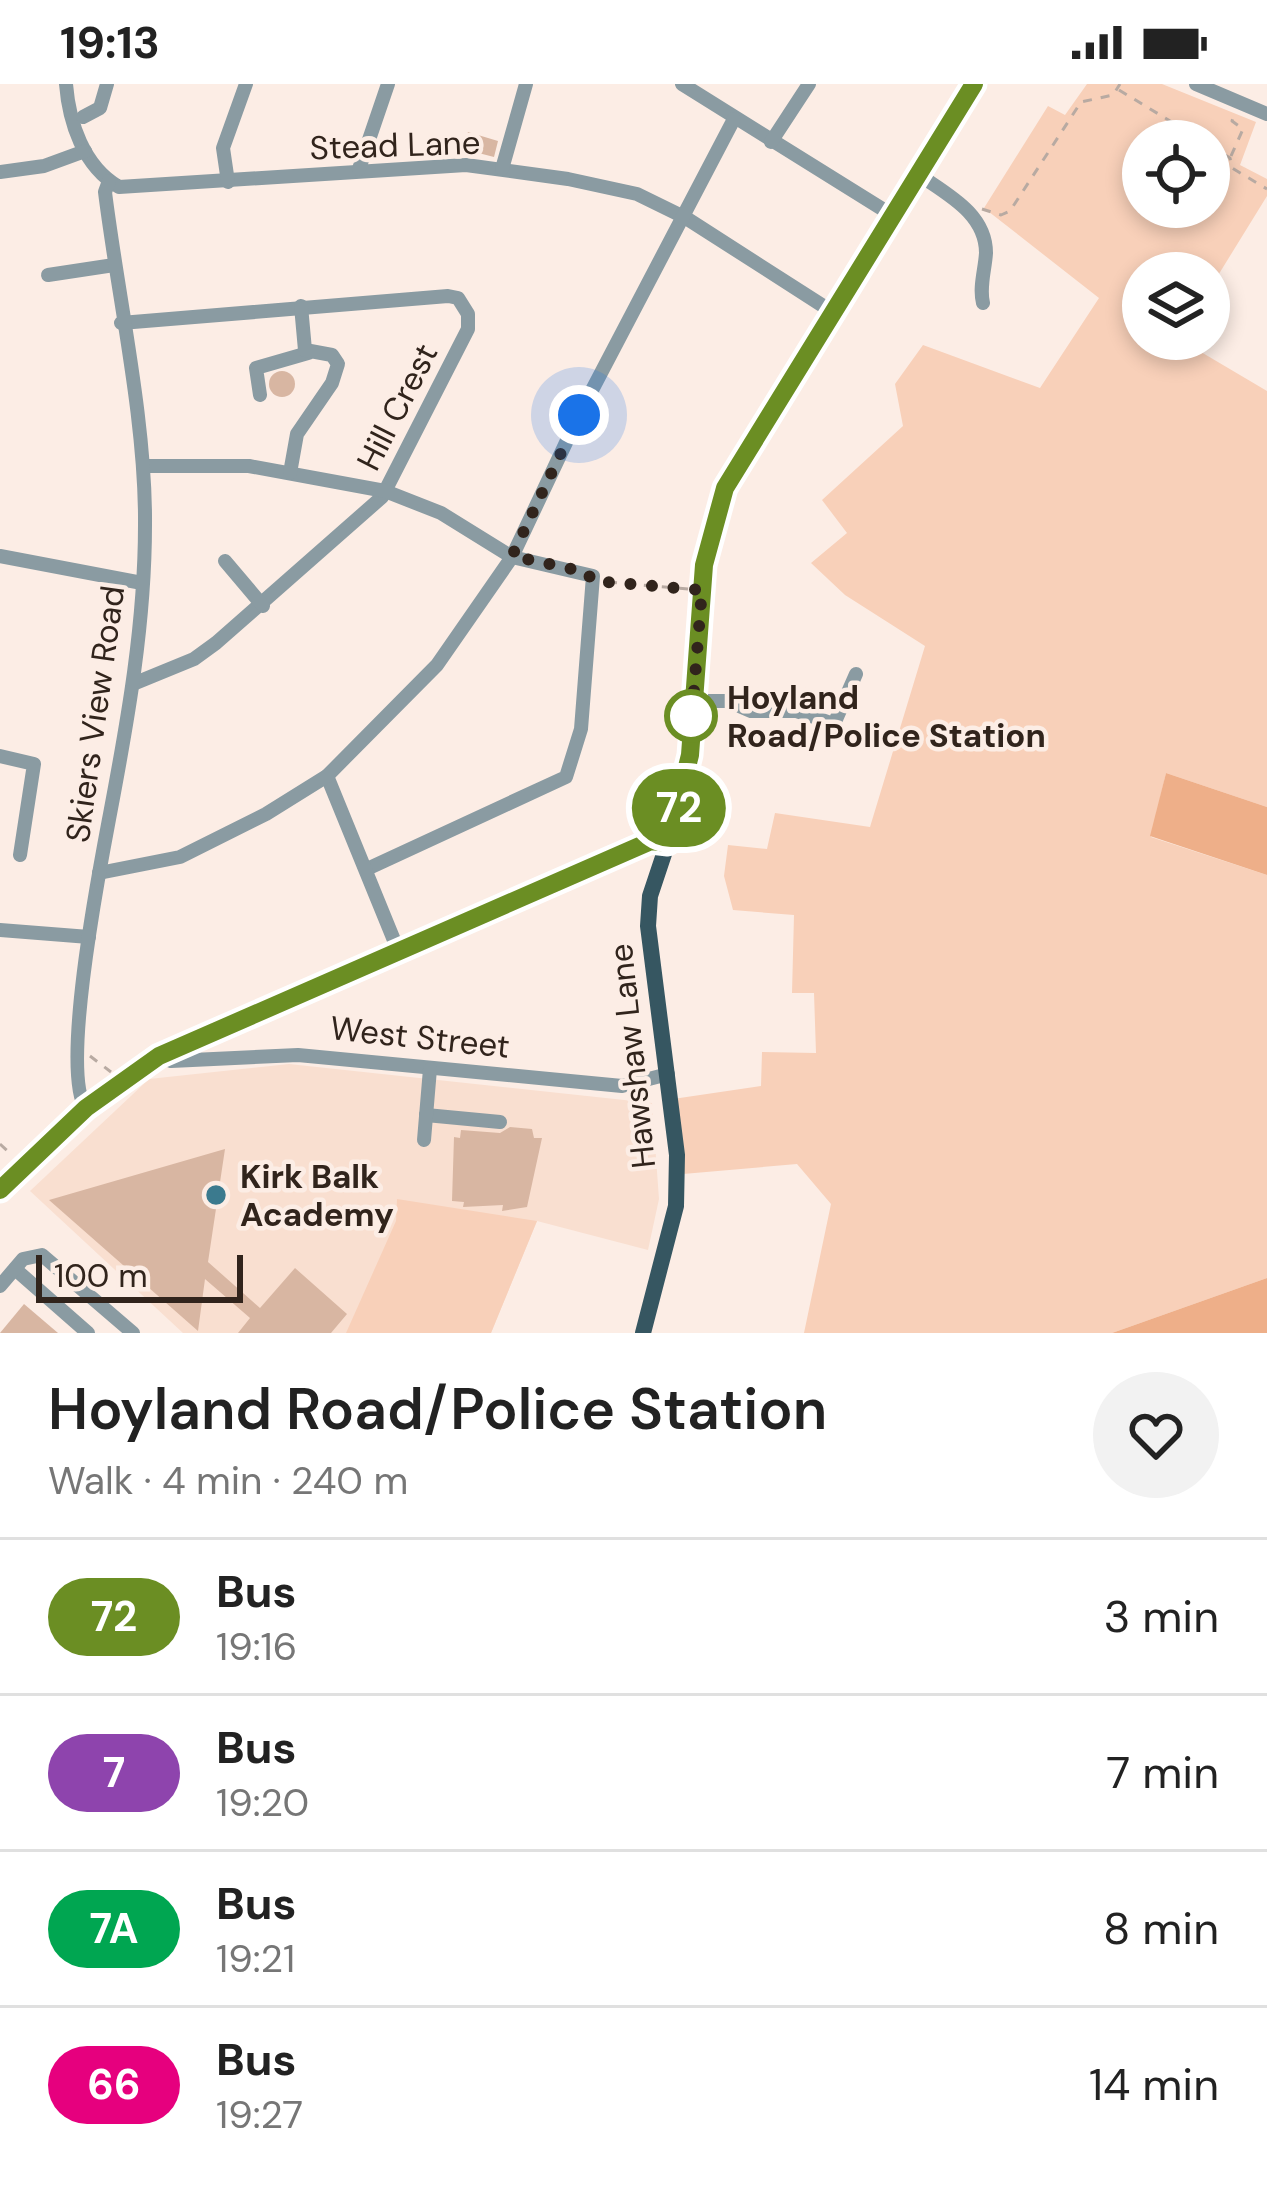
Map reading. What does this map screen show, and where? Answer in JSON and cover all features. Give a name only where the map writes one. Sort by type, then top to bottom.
[{"type":"main road","name":"Hawshaw Lane","points":[[643,1333],[676,1206],[677,1155],[648,926],[650,896],[683,797],[713,518],[725,488],[830,311],[974,84]]},
{"type":"main road","points":[[0,1190],[86,1108],[159,1056],[651,841],[668,843]]},
{"type":"street","points":[[66,84],[68,114],[86,152],[110,182]]},
{"type":"street","points":[[83,117],[100,108],[107,84]]},
{"type":"street","points":[[228,182],[224,148],[246,84]]},
{"type":"street","points":[[358,169],[388,84]]},
{"type":"street","points":[[502,169],[526,84]]},
{"type":"street","points":[[683,84],[892,215]]},
{"type":"street","points":[[772,142],[809,84]]},
{"type":"street","points":[[1199,84],[1267,113]]},
{"type":"street","points":[[99,873],[200,848],[327,776],[437,665],[512,556],[579,415],[686,218],[734,118]]},
{"type":"street","points":[[0,172],[44,166],[86,152]]},
{"type":"street","name":"Stead Lane","points":[[110,182],[128,188],[358,169],[502,169],[637,194],[686,218],[830,311]]},
{"type":"street","points":[[918,174],[968,209],[986,243],[983,302]]},
{"type":"street","name":"Skiers View Road","points":[[86,1108],[76,1095],[89,937],[133,684],[142,583],[143,466],[105,192],[110,182]]},
{"type":"street","points":[[48,275],[114,265]]},
{"type":"street","name":"Hill Crest","points":[[121,323],[448,296],[458,298],[468,314],[467,329],[385,490],[263,606],[194,659],[133,684]]},
{"type":"street","points":[[301,306],[308,353]]},
{"type":"street","points":[[260,395],[256,368],[308,353],[332,355],[337,373],[297,434],[290,473]]},
{"type":"street","points":[[143,466],[201,464],[385,490],[440,513],[512,556],[586,572],[593,581],[581,729],[566,778],[368,868]]},
{"type":"street","points":[[0,556],[142,583]]},
{"type":"street","points":[[224,561],[263,606]]},
{"type":"street","points":[[692,700],[728,701],[751,711],[796,711],[834,724],[856,674]]},
{"type":"street","points":[[0,757],[34,764],[20,855]]},
{"type":"street","points":[[327,776],[398,950]]},
{"type":"street","points":[[0,930],[89,937]]},
{"type":"street","name":"West Street","points":[[159,1056],[171,1061],[298,1055],[622,1086],[668,1074]]},
{"type":"street","points":[[424,1140],[430,1069]]},
{"type":"street","points":[[426,1115],[500,1123]]},
{"type":"street","points":[[0,1286],[23,1259],[42,1255],[133,1333]]},
{"type":"street","points":[[15,1269],[88,1333]]},
{"type":"path","points":[[968,209],[1001,215],[1010,211],[1082,102],[1114,95],[1118,86],[1170,120]]},
{"type":"path","points":[[1239,102],[1232,121],[1243,129],[1230,158],[1232,169],[1267,189]]},
{"type":"path","points":[[593,581],[702,590]]},
{"type":"path","points":[[79,1047],[121,1080]]},
{"type":"path","points":[[0,1144],[22,1166]]},
{"type":"shaded area","points":[[1087,84],[1162,84],[1256,122],[1240,165],[1267,179],[1267,196],[1230,256],[1230,252],[1122,252],[1122,360],[1215,360],[1267,391],[1267,807],[1166,773],[1151,837],[1267,875],[1267,1278],[1112,1333],[804,1333],[831,1204],[797,1164],[683,1174],[673,1099],[761,1086],[762,1052],[816,1053],[814,993],[792,993],[794,915],[733,910],[724,876],[728,845],[767,849],[775,813],[870,827],[925,646],[845,595],[811,563],[847,533],[822,500],[903,426],[895,384],[923,345],[1040,388],[1099,298],[984,208],[1048,106],[1065,115]]},
{"type":"shaded area","points":[[1166,773],[1267,807],[1267,875],[1150,836]]},
{"type":"shaded area","points":[[289,1064],[652,1103],[659,1199],[648,1250],[537,1221],[491,1333],[183,1333],[30,1191],[149,1079]]},
{"type":"shaded area","points":[[397,1199],[537,1221],[491,1333],[346,1333],[396,1221]]},
{"type":"shaded area","points":[[1267,1278],[1267,1333],[1112,1333]]},
{"type":"building","points":[[468,132],[498,141],[494,157],[463,149]]},
{"type":"building","points":[[282,371],[295,384],[282,397],[269,384]]},
{"type":"building","points":[[510,1127],[532,1129],[534,1138],[542,1138],[527,1207],[502,1211],[503,1205],[463,1207],[464,1202],[452,1201],[454,1137],[460,1138],[461,1130],[500,1133]]},
{"type":"building","points":[[225,1149],[208,1262],[260,1308],[295,1268],[347,1314],[331,1333],[238,1333],[250,1318],[205,1279],[198,1331],[49,1200]]},
{"type":"building","points":[[24,1304],[58,1333],[0,1333]]},
{"type":"bus line","name":"72","points":[[0,1190],[86,1108],[159,1056],[651,841],[668,843],[690,755],[704,565],[713,518],[725,488],[974,84]]},
{"type":"place","name":"Hoyland Road/Police Station","points":[[691,716]]},
{"type":"place","name":"Kirk Balk Academy","points":[[216,1195]]},
{"type":"route","points":[[579,415],[512,556],[586,572],[593,581],[702,590],[691,728],[691,716]]}]
